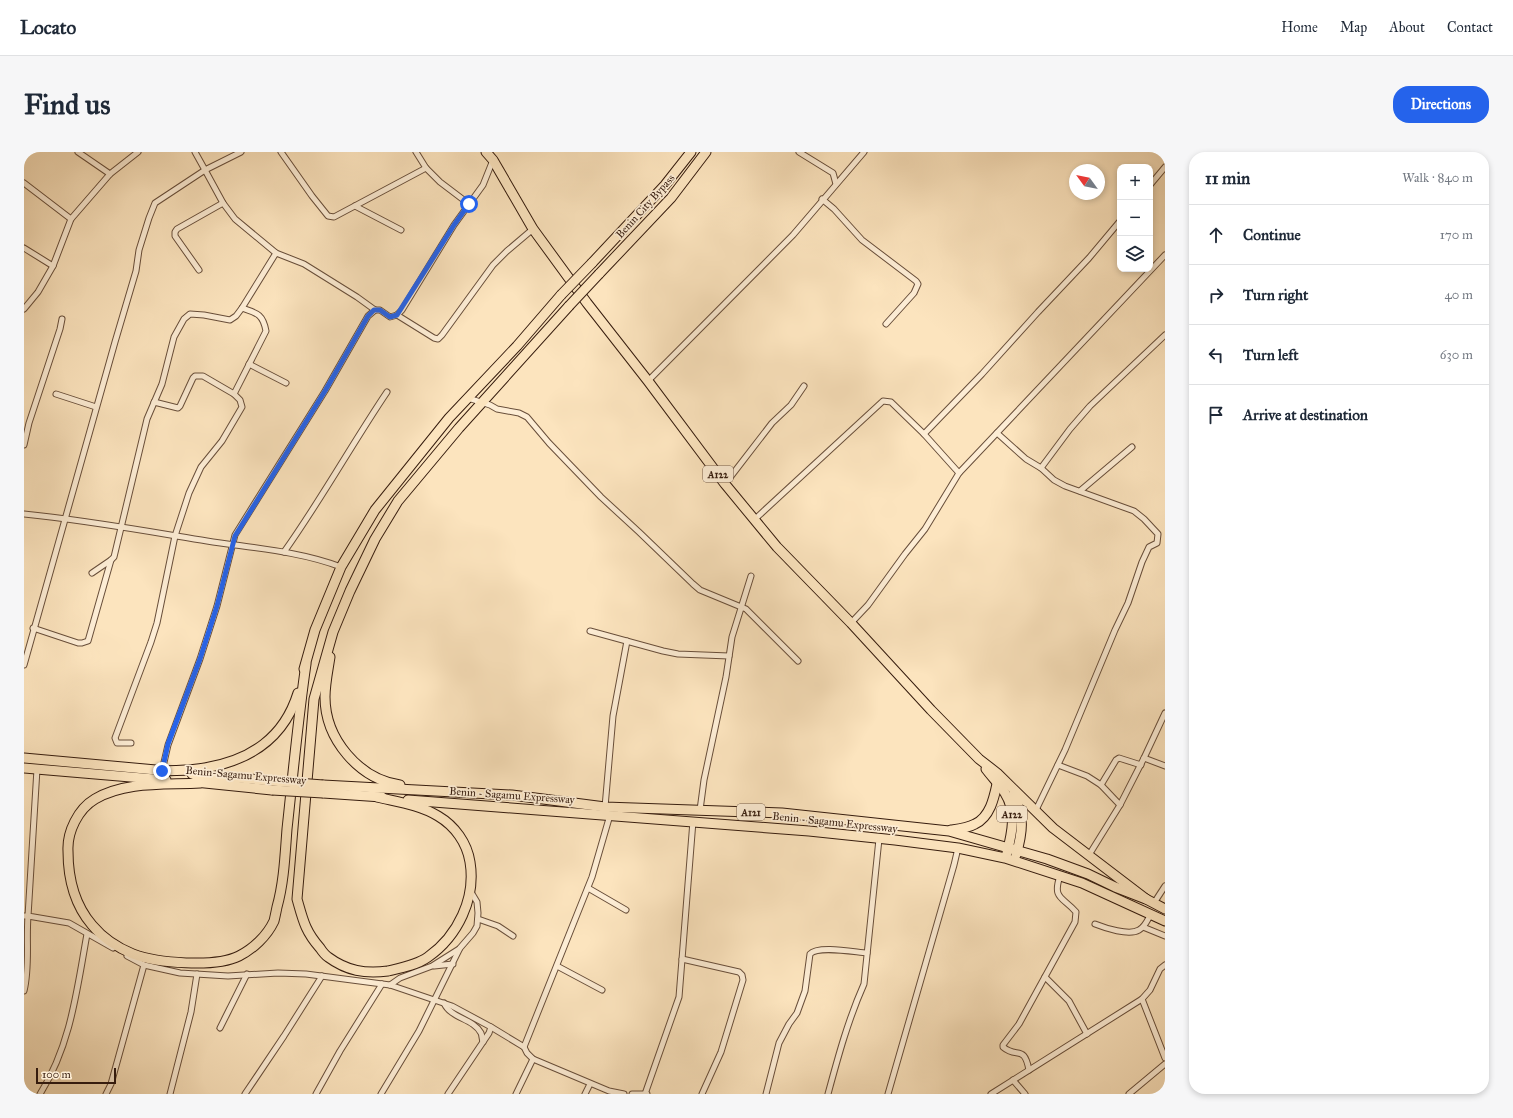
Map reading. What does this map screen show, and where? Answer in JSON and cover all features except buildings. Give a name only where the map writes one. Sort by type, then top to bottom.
[{"type":"highway","name":"A122","points":[[486,152],[493,160],[533,229],[587,303],[754,520],[777,547],[852,623],[931,710],[979,759],[1012,789],[1018,803],[1023,824],[1018,850],[1014,861]]},
{"type":"highway","name":"Benin City Bypass","points":[[306,664],[315,630],[342,567],[375,510],[449,418],[517,346],[561,295],[665,185],[691,152]]},
{"type":"highway","name":"Benin City Bypass","points":[[333,632],[350,591],[375,539],[398,501],[435,456],[569,306],[671,198],[706,152]]},
{"type":"highway","points":[[333,632],[325,697],[328,718],[332,730],[350,759],[371,775],[391,784],[440,792]]},
{"type":"highway","points":[[333,632],[314,699],[297,899],[305,927],[327,957],[351,970],[373,973],[409,966],[427,958],[440,947],[451,935],[460,921],[470,891],[471,869],[468,854],[463,841],[456,831],[439,816],[422,807],[377,797]]},
{"type":"highway","points":[[162,771],[204,768],[234,761],[268,742],[289,716],[306,664]]},
{"type":"highway","points":[[200,783],[126,787],[94,800],[86,806],[74,824],[69,837],[68,853],[70,881],[75,896],[83,913],[93,926],[120,948],[133,954],[160,961],[202,963],[226,961],[238,957],[250,949],[260,940],[274,921],[282,892],[296,737],[306,664]]},
{"type":"highway","points":[[24,758],[162,771],[272,786]]},
{"type":"highway","name":"A122","points":[[979,759],[1005,793],[1012,809],[1013,820],[1005,858]]},
{"type":"highway","name":"Benin-Sagamu Expressway","points":[[24,768],[200,783],[272,786]]},
{"type":"highway","points":[[949,831],[976,824],[983,819],[990,808],[997,784]]},
{"type":"highway","name":"A121","points":[[272,786],[534,797],[608,811],[700,810],[803,815],[949,831],[1018,850],[1088,874],[1165,909]]},
{"type":"highway","name":"Benin - Sagamu Expressway","points":[[323,789],[377,797],[608,811],[693,821],[809,831],[958,848],[1005,858],[1082,883],[1165,921]]},
{"type":"highway","points":[[1012,789],[1053,828],[1150,901]]},
{"type":"street","points":[[78,152],[110,174]]},
{"type":"street","points":[[24,309],[38,292],[53,266],[71,219],[110,174],[138,152]]},
{"type":"street","points":[[195,152],[223,203],[235,219],[276,253],[304,264],[357,297],[374,310],[380,310],[390,317],[397,315],[450,231],[483,185],[493,160]]},
{"type":"street","points":[[24,665],[33,628],[136,272],[139,250],[152,210],[155,203],[205,170],[241,152]]},
{"type":"street","points":[[281,152],[328,216],[334,216],[426,168]]},
{"type":"street","points":[[416,152],[426,168],[440,182],[469,204]]},
{"type":"street","points":[[799,152],[833,174],[836,184]]},
{"type":"street","points":[[648,381],[792,234],[864,152]]},
{"type":"street","points":[[1153,181],[1165,167]]},
{"type":"street","points":[[24,183],[71,219]]},
{"type":"street","points":[[822,199],[834,209],[862,240],[918,284],[914,293],[886,324]]},
{"type":"street","points":[[199,270],[175,236],[175,232],[177,229],[223,203]]},
{"type":"street","points":[[354,206],[401,230]]},
{"type":"street","points":[[924,434],[982,374],[1117,225]]},
{"type":"street","points":[[397,315],[438,339],[493,265],[506,251],[533,229]]},
{"type":"street","points":[[24,248],[53,266]]},
{"type":"street","points":[[33,628],[78,643],[88,640],[111,560],[115,553],[147,419],[162,384],[174,337],[184,319],[190,314],[230,320],[236,316],[276,253]]},
{"type":"street","points":[[852,623],[868,605],[904,554],[925,529],[959,473],[1165,255]]},
{"type":"street","points":[[234,394],[266,331],[265,322],[260,314],[242,308]]},
{"type":"street","points":[[162,771],[168,744],[200,659],[217,606],[235,536],[325,391],[368,316],[374,310]]},
{"type":"street","points":[[24,445],[62,320]]},
{"type":"street","points":[[1041,468],[1070,429],[1090,406],[1165,335]]},
{"type":"street","points":[[249,364],[286,383]]},
{"type":"street","points":[[131,743],[117,743],[115,738],[157,623],[175,536],[189,493],[201,467],[222,441],[240,413],[242,404],[234,394],[203,376],[195,376],[178,408],[154,402]]},
{"type":"street","points":[[726,484],[772,423],[791,405],[804,386]]},
{"type":"street","points":[[284,552],[299,532],[360,432],[387,392]]},
{"type":"street","points":[[56,394],[96,407]]},
{"type":"street","points":[[468,398],[527,417],[549,443],[601,497],[693,584],[700,590],[746,609],[798,661]]},
{"type":"street","points":[[754,520],[883,401],[891,402],[924,434],[959,473]]},
{"type":"street","points":[[997,433],[1026,459],[1041,468],[1054,480],[1134,511],[1158,534],[1157,542],[1149,548],[1142,562],[1128,604],[1115,630],[1058,765],[1035,812]]},
{"type":"street","points":[[1080,491],[1132,447]]},
{"type":"street","points":[[24,514],[65,518],[284,552],[342,567]]},
{"type":"street","points":[[92,573],[111,560]]},
{"type":"street","points":[[700,810],[704,780],[726,677],[732,637],[751,576]]},
{"type":"street","points":[[590,631],[678,654],[729,656]]},
{"type":"street","points":[[524,1047],[588,888],[600,854],[608,811],[613,716],[627,641]]},
{"type":"street","points":[[1089,856],[1120,805],[1141,765],[1165,713]]},
{"type":"street","points":[[1101,785],[1116,760],[1119,758],[1141,765]]},
{"type":"street","points":[[1144,758],[1165,766]]},
{"type":"street","points":[[1058,765],[1087,776],[1101,785],[1120,805]]},
{"type":"street","points":[[24,991],[28,970],[26,916],[37,770]]},
{"type":"street","points":[[632,1094],[646,1094],[679,997],[693,821]]},
{"type":"street","points":[[828,1094],[854,1005],[864,984],[866,953],[879,839]]},
{"type":"street","points":[[888,1094],[958,848]]},
{"type":"street","points":[[1029,1070],[1024,1056],[1020,1053],[1006,1050],[1003,1047],[1003,1044],[1018,1024],[1075,922],[1076,912],[1059,896],[1056,891],[1060,876]]},
{"type":"street","points":[[1150,901],[1165,886]]},
{"type":"street","points":[[588,888],[626,910]]},
{"type":"street","points":[[390,985],[400,978],[432,966],[460,948],[473,933],[477,926],[478,919],[477,902],[470,891]]},
{"type":"street","points":[[1095,924],[1114,930],[1132,932],[1143,927],[1151,914]]},
{"type":"street","points":[[26,916],[69,923],[144,965],[180,973],[228,976],[278,972],[390,985],[444,1003],[524,1047],[533,1059],[590,1084],[609,1091],[624,1094]]},
{"type":"street","points":[[478,919],[498,926],[513,936]]},
{"type":"street","points":[[1143,927],[1165,936]]},
{"type":"street","points":[[40,1094],[48,1082],[65,1041],[76,1000],[87,934]]},
{"type":"street","points":[[381,1094],[419,1031],[460,948]]},
{"type":"street","points":[[766,1094],[779,1043],[789,1024],[797,1013],[805,990],[810,954],[816,950],[824,949],[866,953]]},
{"type":"street","points":[[682,959],[739,972],[742,975],[743,980],[721,1052],[702,1094]]},
{"type":"street","points":[[432,966],[453,964]]},
{"type":"street","points":[[106,1094],[111,1084],[144,965]]},
{"type":"street","points":[[992,1094],[1142,999],[1150,990],[1160,969],[1165,965]]},
{"type":"street","points":[[557,966],[602,990]]},
{"type":"street","points":[[170,1094],[190,1012],[197,974]]},
{"type":"street","points":[[220,1028],[247,974]]},
{"type":"street","points":[[245,1094],[322,976]]},
{"type":"street","points":[[1045,977],[1070,1001],[1087,1034]]},
{"type":"street","points":[[316,1094],[340,1051],[382,984]]},
{"type":"street","points":[[1142,999],[1165,1058]]},
{"type":"street","points":[[444,1003],[447,1009],[451,1012],[474,1025],[481,1033],[483,1042]]},
{"type":"street","points":[[448,1094],[491,1028]]},
{"type":"street","points":[[516,1094],[533,1059]]},
{"type":"street","points":[[1129,1094],[1165,1064]]},
{"type":"street","points":[[1013,1080],[1025,1094]]},
{"type":"street","points":[[585,1094],[590,1084]]},
{"type":"route","points":[[162,771],[168,744],[200,659],[217,606],[235,536],[325,391],[368,316],[374,310],[380,310],[390,317],[397,315],[402,310],[427,267],[469,204]]}]
